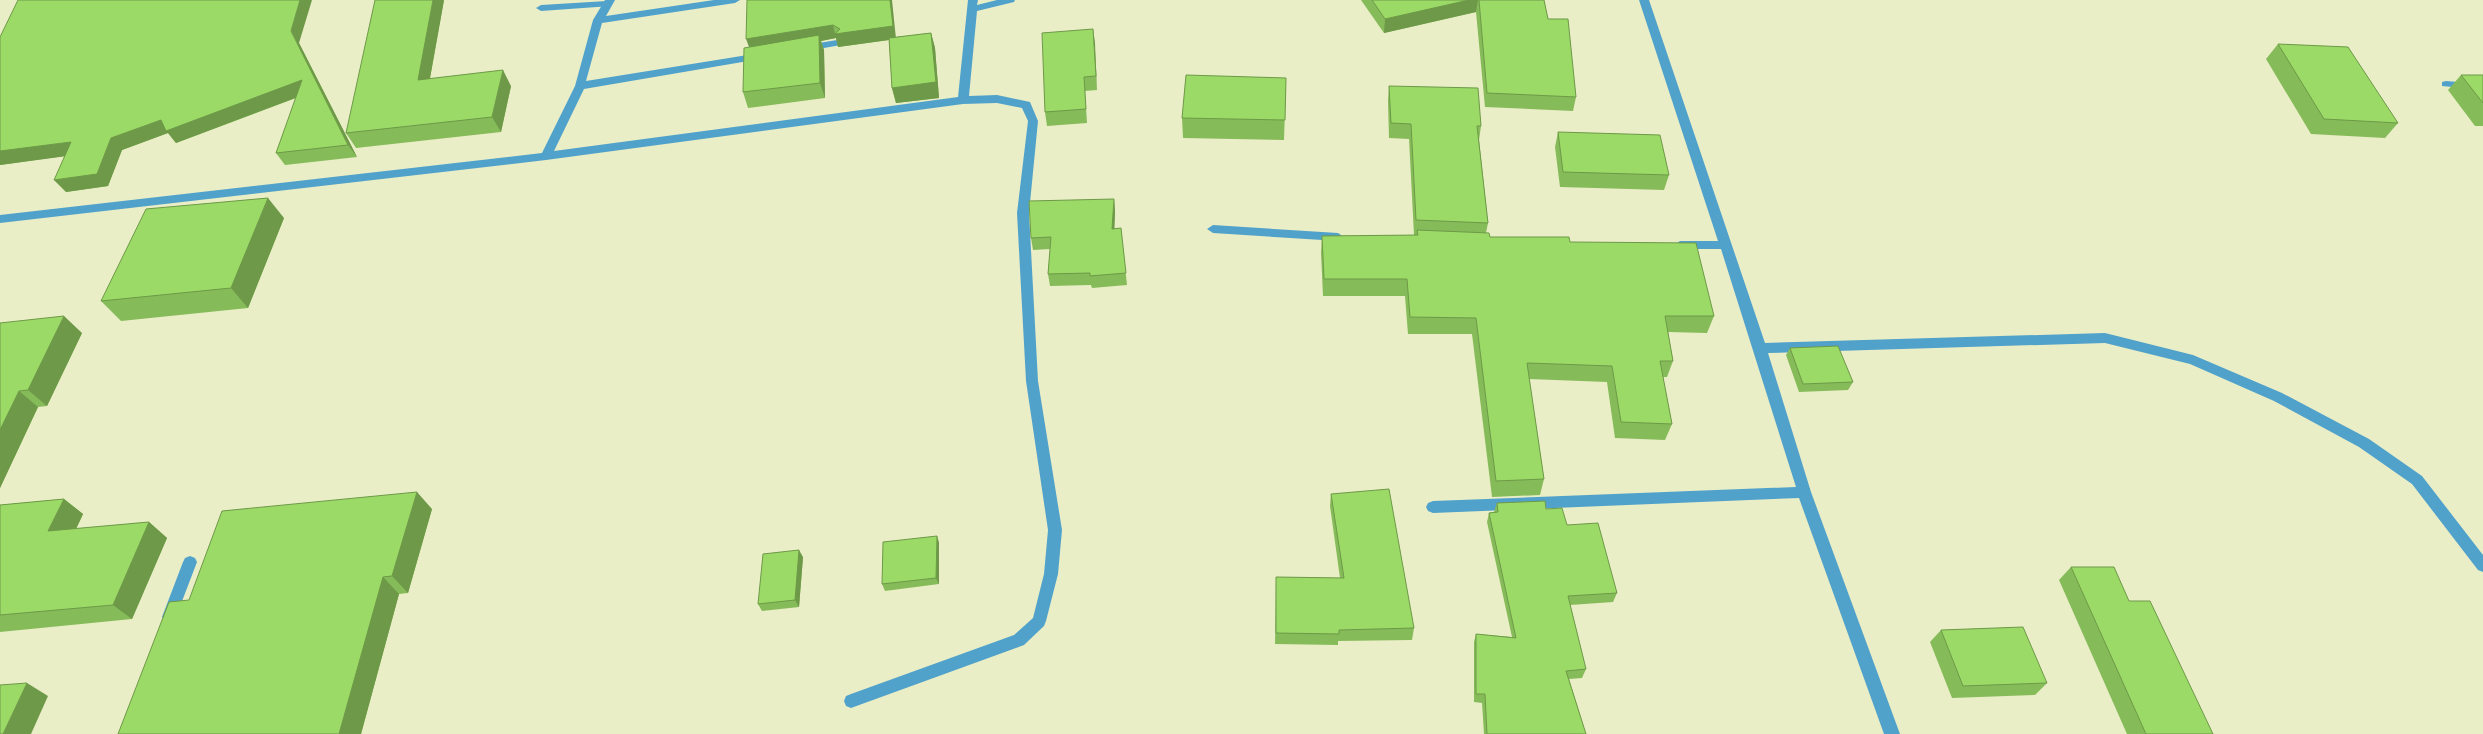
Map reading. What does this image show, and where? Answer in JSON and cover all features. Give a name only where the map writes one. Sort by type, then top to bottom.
[{"type":"street","points":[[598,20],[734,0]]},
{"type":"street","points":[[963,100],[973,4],[1010,0]]},
{"type":"street","points":[[1644,0],[1760,348],[1804,492],[1892,734]]},
{"type":"street","points":[[546,156],[580,86],[598,20],[608,2]]},
{"type":"street","points":[[541,8],[608,2]]},
{"type":"street","points":[[799,50],[837,43]]},
{"type":"street","points":[[580,86],[770,54]]},
{"type":"street","points":[[2446,84],[2483,87]]},
{"type":"street","points":[[0,218],[546,156],[963,100],[1014,101],[1026,105],[1033,121],[1023,213],[1032,381],[1056,530],[1051,574],[1039,621],[1019,640],[851,701]]},
{"type":"street","points":[[1213,229],[1349,237]]},
{"type":"street","points":[[1668,245],[1726,245]]},
{"type":"street","points":[[1760,348],[2105,338],[2193,360],[2278,397],[2364,444],[2417,480],[2483,566]]},
{"type":"street","points":[[1433,507],[1519,502],[1804,492]]},
{"type":"street","points":[[162,635],[190,562]]},
{"type":"building","points":[[18,0],[300,0],[291,31],[348,145],[276,153],[302,80],[166,131],[161,120],[111,138],[97,174],[54,180],[71,142],[0,151],[0,37]]},
{"type":"building","points":[[375,0],[433,0],[418,80],[503,70],[492,117],[346,133]]},
{"type":"building","points":[[747,0],[890,0],[893,26],[835,34],[840,29],[833,25],[746,39]]},
{"type":"building","points":[[1372,0],[1469,0],[1385,19]]},
{"type":"building","points":[[1479,0],[1544,0],[1548,19],[1568,19],[1576,97],[1487,93]]},
{"type":"building","points":[[1093,29],[1096,76],[1084,77],[1086,109],[1045,112],[1042,33]]},
{"type":"building","points":[[931,33],[936,82],[892,88],[889,38]]},
{"type":"building","points":[[819,35],[820,83],[743,92],[744,48]]},
{"type":"building","points":[[2278,44],[2348,47],[2398,123],[2324,119]]},
{"type":"building","points":[[1186,75],[1286,78],[1285,120],[1182,118]]},
{"type":"building","points":[[2461,75],[2483,75],[2483,103]]},
{"type":"building","points":[[1389,86],[1478,88],[1481,126],[1477,126],[1488,223],[1416,220],[1411,124],[1391,123]]},
{"type":"building","points":[[1558,132],[1660,135],[1669,175],[1563,172]]},
{"type":"building","points":[[268,198],[231,288],[101,301],[146,209]]},
{"type":"building","points":[[1114,199],[1112,229],[1121,228],[1126,273],[1090,276],[1090,273],[1048,274],[1051,237],[1031,238],[1029,201]]},
{"type":"building","points":[[1417,230],[1489,233],[1490,237],[1569,237],[1570,242],[1696,243],[1714,316],[1665,316],[1673,361],[1660,361],[1672,424],[1621,422],[1612,366],[1527,363],[1544,479],[1496,481],[1476,318],[1410,317],[1407,279],[1324,279],[1322,236],[1418,235]]},
{"type":"building","points":[[64,316],[28,390],[19,391],[0,430],[0,323]]},
{"type":"building","points":[[1838,346],[1853,382],[1803,384],[1790,348]]},
{"type":"building","points":[[1389,489],[1414,628],[1339,630],[1339,634],[1276,633],[1276,577],[1344,578],[1331,494]]},
{"type":"building","points":[[417,492],[392,576],[383,577],[339,734],[118,734],[169,602],[189,600],[222,511]]},
{"type":"building","points":[[64,499],[48,531],[149,522],[113,605],[0,615],[0,505]]},
{"type":"building","points":[[1545,501],[1546,509],[1562,508],[1567,525],[1598,523],[1617,593],[1568,596],[1586,669],[1566,671],[1586,734],[1487,734],[1485,694],[1476,694],[1476,634],[1516,638],[1489,513],[1498,512],[1497,503]]},
{"type":"building","points":[[937,536],[936,578],[882,584],[883,542]]},
{"type":"building","points":[[799,550],[795,600],[758,604],[763,554]]},
{"type":"building","points":[[2071,567],[2114,567],[2129,601],[2150,601],[2213,734],[2146,734]]},
{"type":"building","points":[[2023,627],[2047,683],[1963,686],[1941,630]]},
{"type":"building","points":[[27,683],[3,734],[0,734],[0,685]]}]
